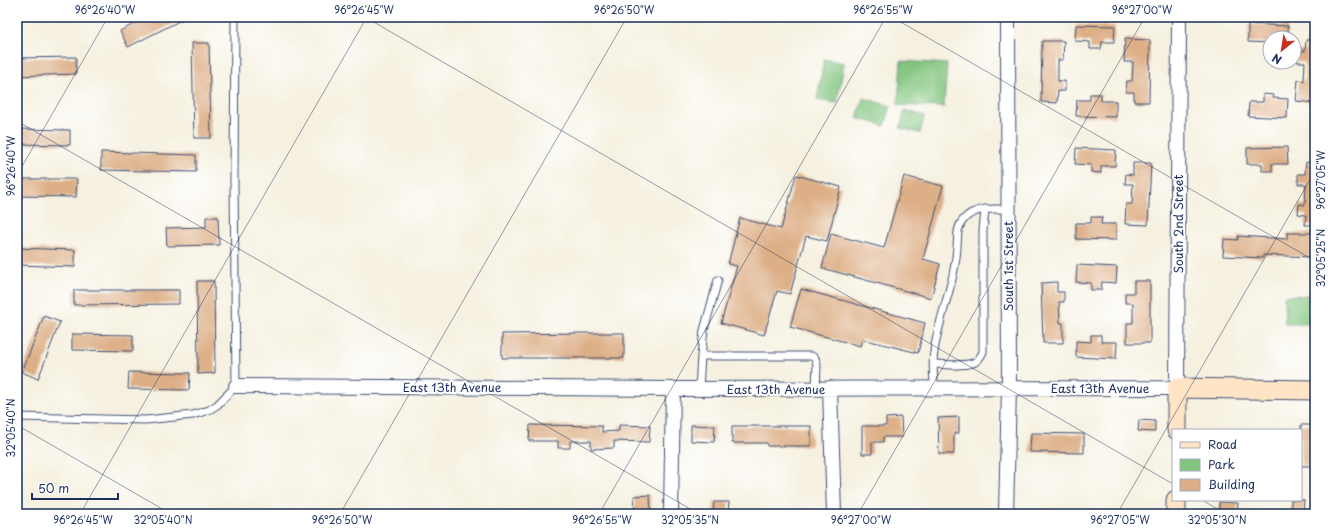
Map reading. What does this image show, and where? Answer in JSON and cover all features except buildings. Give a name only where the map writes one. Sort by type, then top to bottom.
[{"type":"street","name":"South 1st Street","points":[[1006,514],[1009,388],[1008,17]]},
{"type":"street","name":"South 2nd Street","points":[[1177,429],[1178,17]]},
{"type":"street","name":"East 13th Avenue","points":[[236,386],[673,389],[1177,388],[1315,390]]},
{"type":"street","points":[[830,388],[834,514]]},
{"type":"street","points":[[671,514],[673,389]]},
{"type":"street","points":[[1176,501],[1176,514]]},
{"type":"lane","points":[[17,417],[146,420],[193,415],[209,410],[218,405],[236,386],[234,17]]},
{"type":"lane","points":[[933,364],[968,364],[979,359],[983,352],[982,231],[985,209]]},
{"type":"lane","points":[[934,388],[934,352],[953,270],[959,226],[969,215],[985,209],[1008,209]]},
{"type":"lane","points":[[699,389],[704,330],[718,280]]},
{"type":"lane","points":[[701,356],[811,356],[815,358],[817,364],[816,389]]},
{"type":"green space","points":[[824,59],[844,63],[837,103],[817,100]]},
{"type":"green space","points":[[901,61],[947,64],[944,107],[898,105]]},
{"type":"green space","points":[[863,98],[891,106],[885,126],[857,118]]},
{"type":"green space","points":[[905,110],[924,116],[920,133],[900,128]]},
{"type":"green space","points":[[1315,295],[1315,324],[1285,324],[1284,296]]}]
